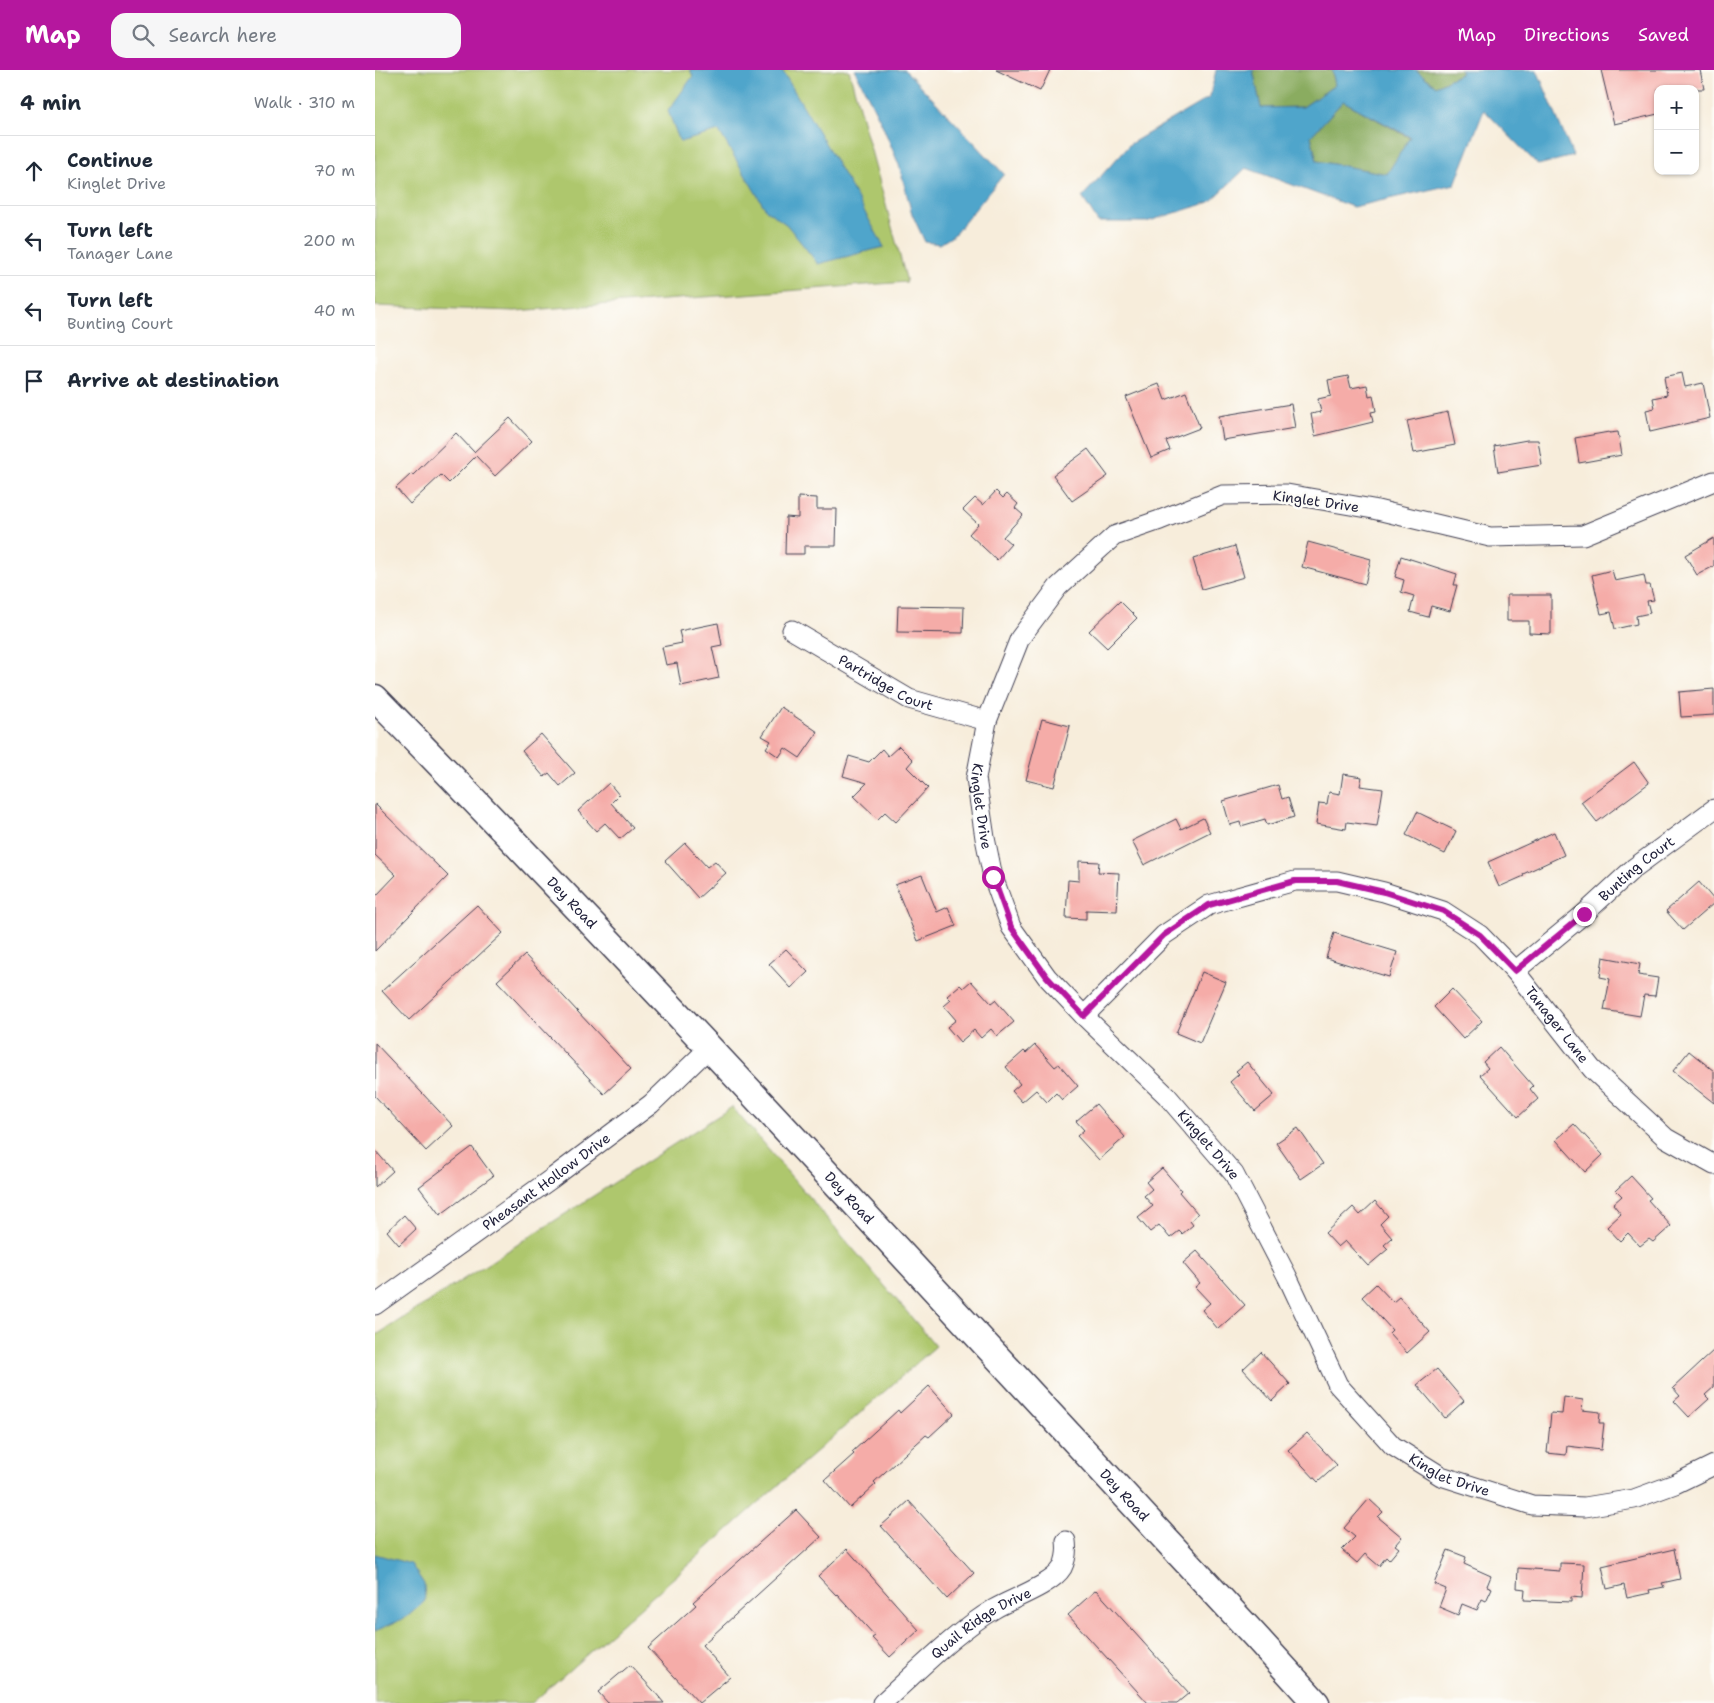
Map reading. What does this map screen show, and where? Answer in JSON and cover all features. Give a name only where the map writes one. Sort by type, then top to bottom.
[{"type":"main road","name":"Dey Road","points":[[375,698],[485,810],[709,1048],[1316,1703]]},
{"type":"street","name":"Kinglet Drive","points":[[1714,481],[1583,535],[1490,537],[1373,510],[1287,494],[1223,495],[1114,536],[1058,587],[1020,638],[987,721],[976,778],[993,877],[1011,927],[1047,977],[1084,1016],[1167,1096],[1233,1174],[1287,1276],[1338,1384],[1393,1446],[1441,1476],[1532,1505],[1585,1507],[1634,1499],[1675,1484],[1714,1465]]},
{"type":"street","name":"Partridge Court","points":[[792,630],[909,699],[987,721]]},
{"type":"street","name":"Bunting Court","points":[[1515,971],[1584,914],[1635,868],[1714,809]]},
{"type":"street","name":"Tanager Lane","points":[[1084,1016],[1164,935],[1209,905],[1295,881],[1337,881],[1384,892],[1443,911],[1480,935],[1515,971],[1592,1069],[1666,1138],[1714,1165]]},
{"type":"street","name":"Pheasant Hollow Drive","points":[[375,1305],[551,1179],[651,1104],[709,1048]]},
{"type":"street","name":"Quail Ridge Drive","points":[[882,1703],[981,1617],[1035,1589],[1052,1577],[1062,1568],[1067,1550],[1066,1541]]},
{"type":"green space","points":[[375,70],[849,70],[907,282],[515,311],[375,306]]},
{"type":"green space","points":[[1253,70],[1332,70],[1335,85],[1303,107],[1261,108]]},
{"type":"green space","points":[[1416,70],[1460,70],[1462,73],[1436,86]]},
{"type":"green space","points":[[1343,101],[1410,138],[1387,174],[1317,161],[1311,136]]},
{"type":"green space","points":[[732,1107],[936,1346],[532,1703],[375,1703],[375,1336]]},
{"type":"water","points":[[690,70],[782,70],[884,247],[818,264],[787,225],[766,210],[719,131],[680,142],[668,111],[693,76]]},
{"type":"water","points":[[855,70],[904,70],[907,72],[1004,174],[954,235],[940,244],[925,242],[912,214],[899,165],[881,122]]},
{"type":"water","points":[[1216,70],[1253,70],[1261,108],[1303,107],[1335,85],[1332,70],[1416,70],[1436,86],[1462,73],[1460,70],[1537,70],[1573,156],[1538,165],[1484,110],[1455,184],[1353,207],[1246,168],[1210,202],[1146,222],[1098,222],[1082,197],[1130,144],[1210,97]],"holes":[[[1343,101],[1410,137],[1387,174],[1317,161],[1311,136]]]},
{"type":"water","points":[[375,1554],[411,1564],[424,1584],[425,1601],[407,1617],[375,1631]]},
{"type":"building","points":[[996,70],[1050,70],[1040,91]]},
{"type":"building","points":[[1601,70],[1700,70],[1704,89],[1699,89],[1699,85],[1654,85],[1654,115],[1614,124]]},
{"type":"building","points":[[1682,373],[1685,387],[1703,383],[1710,418],[1650,432],[1646,410],[1655,408],[1653,398],[1667,395],[1664,377]]},
{"type":"building","points":[[1348,376],[1351,388],[1367,385],[1369,396],[1373,395],[1376,411],[1371,412],[1373,422],[1315,436],[1311,414],[1321,412],[1318,399],[1331,396],[1328,380]]},
{"type":"building","points":[[1159,384],[1165,400],[1186,392],[1200,428],[1166,441],[1170,450],[1151,458],[1126,397]]},
{"type":"building","points":[[1291,404],[1295,428],[1223,440],[1219,416]]},
{"type":"building","points":[[1448,412],[1455,445],[1414,453],[1407,421]]},
{"type":"building","points":[[510,418],[532,441],[495,476],[476,456],[449,483],[441,475],[410,504],[396,488],[411,474],[413,475],[456,433],[474,452]]},
{"type":"building","points":[[1618,432],[1622,455],[1579,463],[1575,438]]},
{"type":"building","points":[[1538,440],[1542,465],[1498,472],[1494,446]]},
{"type":"building","points":[[1088,449],[1108,476],[1072,501],[1053,475]]},
{"type":"building","points":[[996,491],[1003,498],[1007,494],[1018,504],[1015,508],[1023,515],[1003,537],[1011,544],[997,560],[969,534],[978,524],[963,510],[975,498],[983,505]]},
{"type":"building","points":[[798,497],[817,498],[817,509],[837,509],[836,546],[804,546],[804,554],[785,554],[786,517],[798,518]]},
{"type":"building","points":[[1714,538],[1714,566],[1697,575],[1685,555]]},
{"type":"building","points":[[1308,542],[1371,559],[1365,584],[1302,567]]},
{"type":"building","points":[[1235,546],[1244,577],[1202,589],[1193,559]]},
{"type":"building","points":[[1401,556],[1457,574],[1454,585],[1457,585],[1450,611],[1431,606],[1428,617],[1410,612],[1414,596],[1401,592],[1404,580],[1395,577]]},
{"type":"building","points":[[1612,570],[1615,581],[1644,575],[1646,585],[1650,585],[1654,600],[1647,601],[1650,613],[1636,616],[1637,624],[1615,629],[1611,612],[1601,614],[1592,575]]},
{"type":"building","points":[[1507,595],[1551,595],[1551,634],[1529,633],[1529,621],[1507,621]]},
{"type":"building","points":[[1120,601],[1137,618],[1107,648],[1089,631]]},
{"type":"building","points":[[898,606],[964,607],[963,633],[897,632]]},
{"type":"building","points":[[718,623],[722,645],[712,647],[719,678],[681,686],[677,663],[666,665],[662,647],[682,643],[679,631]]},
{"type":"building","points":[[1714,689],[1714,715],[1681,717],[1679,692]]},
{"type":"building","points":[[781,707],[818,732],[800,758],[785,748],[779,757],[766,748],[771,741],[762,736]]},
{"type":"building","points":[[1042,719],[1070,726],[1054,787],[1026,780]]},
{"type":"building","points":[[541,734],[575,773],[560,786],[549,773],[544,777],[522,751]]},
{"type":"building","points":[[899,746],[913,760],[907,767],[928,788],[896,822],[885,812],[878,819],[854,796],[867,783],[843,776],[849,756],[869,762],[882,749],[888,756]]},
{"type":"building","points":[[1634,762],[1649,783],[1597,822],[1581,802]]},
{"type":"building","points":[[1343,774],[1362,777],[1360,786],[1383,789],[1377,826],[1347,822],[1346,829],[1316,824],[1319,803],[1327,804],[1329,792],[1340,794]]},
{"type":"building","points":[[609,783],[619,795],[611,803],[633,828],[620,839],[605,823],[596,831],[578,811]]},
{"type":"building","points":[[1278,785],[1282,799],[1288,797],[1294,817],[1267,825],[1265,819],[1241,826],[1240,822],[1230,825],[1223,801]]},
{"type":"building","points":[[375,804],[448,876],[375,951],[375,897],[396,875],[375,855]]},
{"type":"building","points":[[1417,812],[1456,831],[1445,854],[1406,835]]},
{"type":"building","points":[[1203,818],[1210,832],[1144,865],[1132,841],[1176,819],[1181,829]]},
{"type":"building","points":[[1554,832],[1564,855],[1499,887],[1488,862]]},
{"type":"building","points":[[685,843],[707,867],[715,861],[726,873],[698,898],[665,861]]},
{"type":"building","points":[[1079,861],[1099,862],[1098,872],[1119,873],[1117,911],[1086,910],[1086,919],[1066,918],[1068,880],[1079,881]]},
{"type":"building","points":[[922,875],[937,912],[948,907],[956,926],[918,941],[895,885]]},
{"type":"building","points":[[1699,882],[1714,900],[1714,903],[1683,930],[1666,911]]},
{"type":"building","points":[[477,905],[503,933],[409,1020],[382,991]]},
{"type":"building","points":[[1334,933],[1397,952],[1389,977],[1326,958]]},
{"type":"building","points":[[786,949],[808,972],[791,988],[769,964]]},
{"type":"building","points":[[525,955],[631,1069],[604,1094],[497,981]]},
{"type":"building","points":[[1603,957],[1640,964],[1638,975],[1658,978],[1655,996],[1644,995],[1640,1016],[1604,1010],[1610,979],[1600,977]]},
{"type":"building","points":[[1202,972],[1226,982],[1200,1043],[1176,1033]]},
{"type":"building","points":[[971,981],[991,1003],[995,1000],[1014,1022],[997,1036],[991,1029],[981,1038],[974,1030],[960,1042],[947,1027],[956,1020],[944,1006],[951,1000],[947,996],[960,985],[963,988]]},
{"type":"building","points":[[1452,989],[1482,1021],[1463,1039],[1434,1007]]},
{"type":"building","points":[[375,1043],[453,1126],[426,1151],[375,1096]]},
{"type":"building","points":[[1035,1045],[1055,1067],[1059,1064],[1078,1086],[1062,1100],[1056,1093],[1047,1102],[1036,1090],[1022,1102],[1012,1091],[1020,1084],[1006,1067],[1024,1051],[1026,1053]]},
{"type":"building","points":[[1499,1047],[1533,1086],[1530,1089],[1538,1099],[1518,1117],[1480,1075],[1488,1068],[1483,1062]]},
{"type":"building","points":[[1689,1051],[1714,1071],[1714,1103],[1673,1071]]},
{"type":"building","points":[[1247,1062],[1274,1095],[1255,1111],[1230,1082],[1239,1074],[1236,1071]]},
{"type":"building","points":[[1096,1104],[1125,1137],[1099,1160],[1077,1136],[1084,1130],[1076,1121]]},
{"type":"building","points":[[1574,1124],[1603,1155],[1585,1172],[1556,1140]]},
{"type":"building","points":[[1298,1128],[1323,1164],[1301,1179],[1276,1143]]},
{"type":"building","points":[[472,1147],[493,1176],[440,1215],[419,1187]]},
{"type":"building","points":[[375,1150],[393,1171],[375,1187]]},
{"type":"building","points":[[1162,1168],[1198,1214],[1190,1221],[1193,1225],[1182,1234],[1179,1231],[1170,1238],[1159,1225],[1150,1232],[1138,1218],[1153,1206],[1144,1196],[1152,1189],[1146,1182]]},
{"type":"building","points":[[1631,1176],[1651,1198],[1648,1200],[1671,1226],[1653,1242],[1649,1239],[1640,1246],[1628,1233],[1620,1241],[1607,1227],[1621,1214],[1613,1204],[1622,1196],[1616,1190]]},
{"type":"building","points":[[1375,1201],[1388,1216],[1380,1224],[1392,1238],[1384,1245],[1388,1249],[1368,1266],[1345,1241],[1338,1247],[1325,1233],[1353,1207],[1360,1215]]},
{"type":"building","points":[[404,1215],[416,1229],[399,1245],[387,1231]]},
{"type":"building","points":[[1197,1251],[1245,1305],[1218,1329],[1202,1310],[1210,1303],[1195,1287],[1200,1283],[1183,1263]]},
{"type":"building","points":[[1376,1284],[1393,1302],[1399,1297],[1430,1332],[1407,1353],[1389,1333],[1392,1330],[1362,1297]]},
{"type":"building","points":[[1714,1350],[1714,1387],[1705,1395],[1709,1399],[1689,1417],[1674,1401],[1680,1396],[1673,1388]]},
{"type":"building","points":[[1261,1352],[1290,1384],[1272,1401],[1243,1369]]},
{"type":"building","points":[[1437,1369],[1464,1401],[1445,1418],[1417,1385]]},
{"type":"building","points":[[929,1386],[954,1414],[929,1437],[926,1435],[874,1482],[876,1484],[850,1508],[825,1480],[854,1454],[852,1452],[898,1410],[900,1413]]},
{"type":"building","points":[[1564,1397],[1583,1400],[1582,1410],[1600,1412],[1599,1423],[1604,1423],[1601,1450],[1567,1446],[1566,1455],[1547,1453],[1551,1413],[1562,1414]]},
{"type":"building","points":[[1307,1433],[1337,1465],[1318,1482],[1288,1450]]},
{"type":"building","points":[[1369,1499],[1383,1512],[1378,1517],[1402,1537],[1395,1545],[1399,1548],[1389,1560],[1386,1557],[1379,1566],[1365,1554],[1357,1563],[1342,1550],[1355,1537],[1344,1528]]},
{"type":"building","points":[[909,1501],[974,1573],[947,1599],[881,1526]]},
{"type":"building","points":[[796,1510],[821,1537],[702,1645],[730,1677],[699,1703],[648,1648],[696,1605],[693,1602]]},
{"type":"building","points":[[847,1549],[919,1630],[890,1657],[872,1638],[875,1636],[818,1576]]},
{"type":"building","points":[[1674,1549],[1680,1579],[1662,1583],[1664,1587],[1649,1590],[1650,1593],[1627,1598],[1624,1585],[1607,1589],[1602,1566]]},
{"type":"building","points":[[1448,1550],[1466,1557],[1464,1564],[1491,1576],[1487,1586],[1492,1588],[1486,1601],[1482,1599],[1477,1610],[1462,1604],[1458,1615],[1439,1607],[1446,1589],[1434,1584]]},
{"type":"building","points":[[1560,1563],[1584,1564],[1582,1598],[1571,1597],[1571,1602],[1524,1600],[1525,1589],[1517,1588],[1518,1568],[1560,1571]]},
{"type":"building","points":[[1096,1590],[1189,1693],[1177,1703],[1148,1703],[1068,1615]]},
{"type":"building","points":[[630,1665],[664,1703],[608,1703],[598,1692]]},
{"type":"route","points":[[993,877],[1011,927],[1047,977],[1084,1016],[1164,935],[1209,905],[1295,881],[1337,881],[1384,892],[1443,911],[1480,935],[1515,971],[1584,914]]}]
